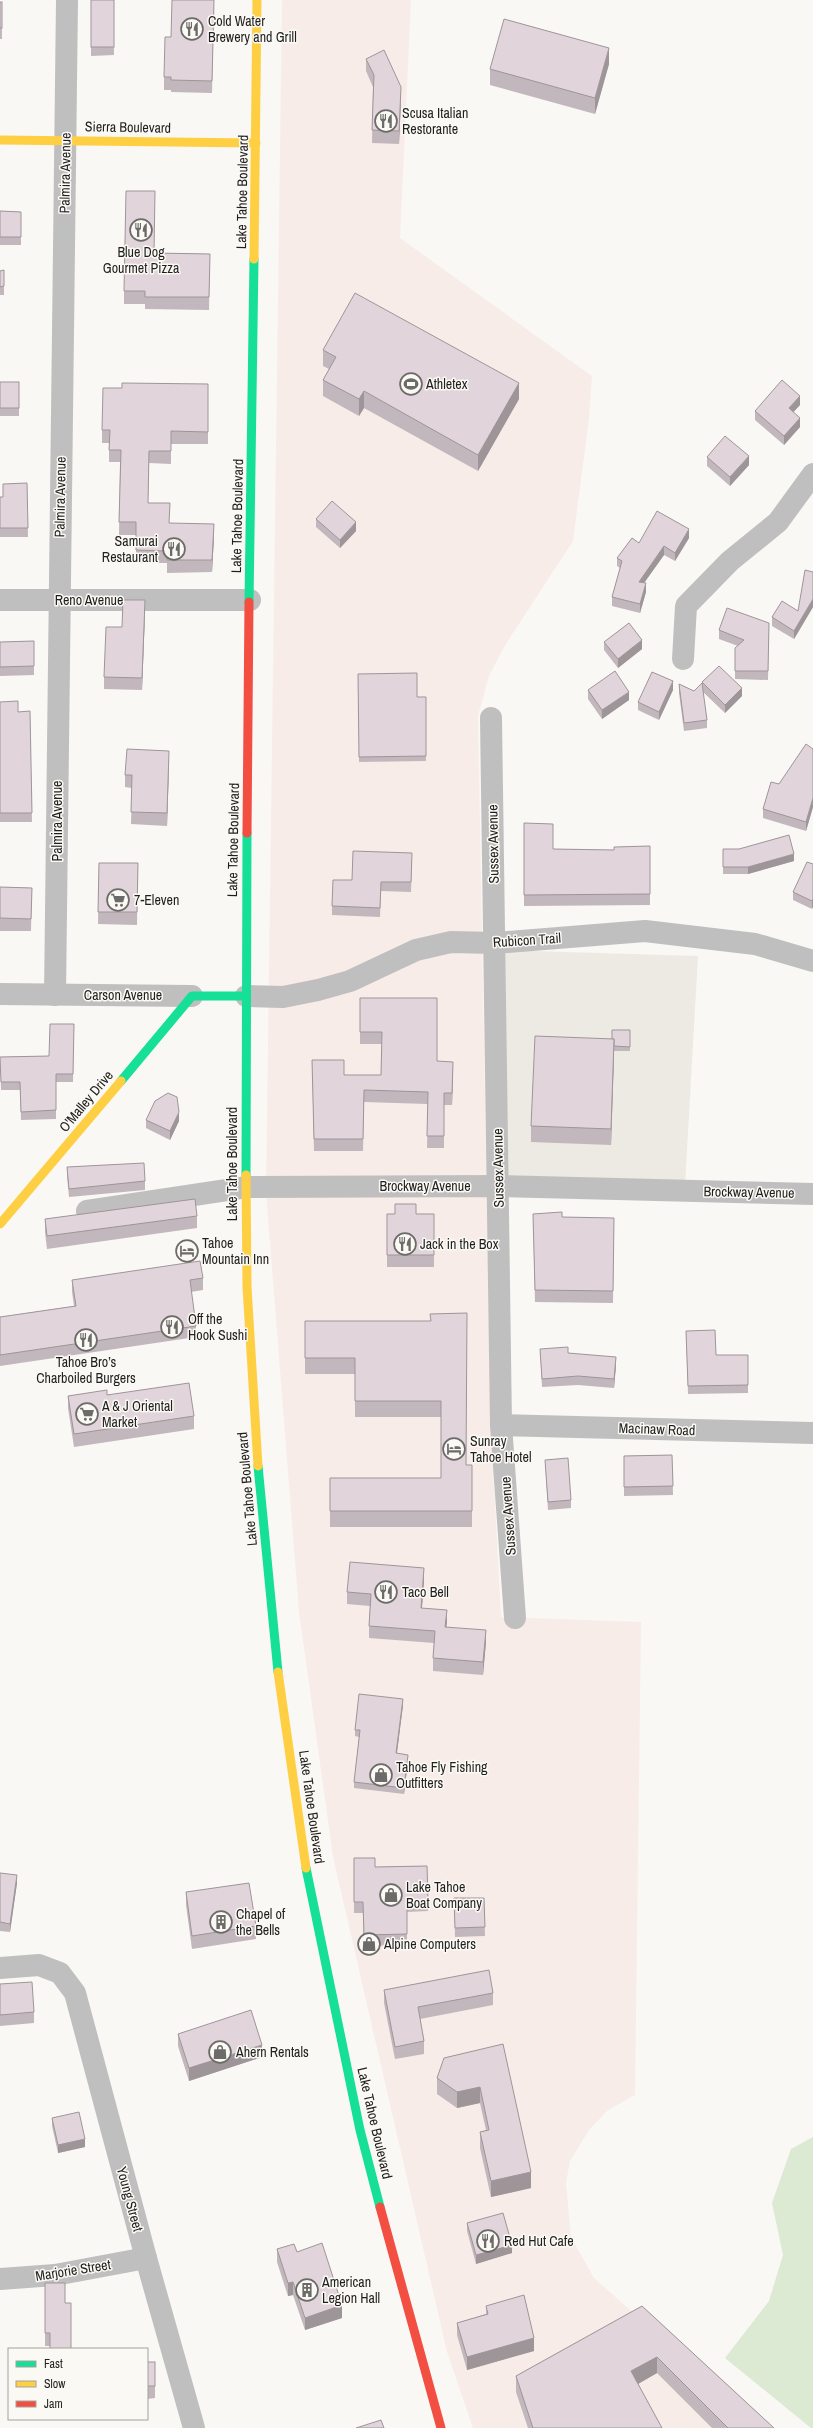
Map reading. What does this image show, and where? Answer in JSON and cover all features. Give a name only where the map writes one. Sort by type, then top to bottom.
[{"type":"main road","name":"Lake Tahoe Boulevard","points":[[257,0],[246,996],[246,1187],[248,1302],[258,1471],[279,1677],[305,1861],[360,2130],[402,2290],[441,2428]]},
{"type":"main road","name":"Sierra Boulevard","points":[[0,140],[256,143]]},
{"type":"main road","name":"Carson Avenue","points":[[192,996],[246,996]]},
{"type":"main road","name":"O'Malley Drive","points":[[0,1224],[192,996]]},
{"type":"street","name":"Palmira Avenue","points":[[55,995],[58,601],[67,0]]},
{"type":"street","points":[[682,659],[686,606],[730,560],[778,522],[813,474]]},
{"type":"street","name":"Reno Avenue","points":[[0,600],[250,600]]},
{"type":"street","name":"Sussex Avenue","points":[[491,718],[501,1425],[515,1618]]},
{"type":"street","name":"Rubicon Trail","points":[[246,996],[284,997],[318,990],[350,981],[416,950],[451,942],[495,943],[645,931],[755,944],[813,961]]},
{"type":"street","name":"Carson Avenue","points":[[0,994],[192,996]]},
{"type":"street","name":"Brockway Avenue","points":[[87,1212],[246,1187],[498,1186],[813,1194]]},
{"type":"street","name":"Macinaw Road","points":[[501,1425],[813,1433]]},
{"type":"street","name":"Young Street","points":[[0,1968],[39,1965],[60,1973],[75,1993],[146,2258],[194,2428]]},
{"type":"street","name":"Marjorie Street","points":[[0,2279],[55,2275],[146,2258]]},
{"type":"shaded area","points":[[282,0],[411,0],[400,238],[592,376],[589,419],[573,541],[504,647],[489,676],[478,716],[491,1428],[501,1617],[641,1622],[635,2095],[608,2110],[589,2130],[570,2161],[566,2183],[571,2237],[594,2278],[763,2428],[473,2428],[447,2352],[333,1857],[299,1612],[266,1192]]},
{"type":"shaded area","points":[[501,950],[698,956],[685,1185],[503,1181]]},
{"type":"green space","points":[[813,2137],[813,2428],[811,2428],[725,2358],[769,2301],[783,2255],[772,2203],[791,2149]]},
{"type":"building","points":[[91,0],[114,0],[114,47],[91,47]]},
{"type":"building","name":"Cold Water Brewery and Grill","points":[[172,0],[214,0],[212,81],[171,80],[171,77],[164,77],[165,37],[171,37]]},
{"type":"building","points":[[0,2],[2,2],[2,28],[0,28]]},
{"type":"building","points":[[504,19],[609,48],[595,98],[490,69]]},
{"type":"building","name":"Scusa Italian Restorante","points":[[384,50],[401,87],[399,131],[372,130],[374,75],[366,59]]},
{"type":"building","points":[[126,191],[155,191],[154,253],[210,254],[209,297],[145,297],[145,291],[124,291]]},
{"type":"building","points":[[0,211],[21,212],[21,237],[0,237]]},
{"type":"building","points":[[4,270],[4,286],[0,287],[0,271]]},
{"type":"building","name":"Athletex","points":[[355,293],[519,383],[478,455],[364,391],[359,399],[323,380],[336,357],[323,350]]},
{"type":"building","points":[[782,380],[800,396],[789,408],[800,418],[784,436],[755,411]]},
{"type":"building","points":[[0,382],[19,382],[19,408],[0,408]]},
{"type":"building","points":[[122,383],[208,384],[208,432],[171,431],[171,451],[149,451],[148,503],[170,503],[169,523],[214,524],[212,560],[167,560],[167,551],[136,550],[136,522],[119,522],[121,450],[109,450],[110,430],[102,430],[103,388],[122,388]]},
{"type":"building","points":[[725,436],[749,456],[730,477],[707,457]]},
{"type":"building","points":[[27,483],[28,528],[0,528],[0,497],[3,497],[3,484]]},
{"type":"building","points":[[332,501],[356,522],[340,540],[316,519]]},
{"type":"building","points":[[657,511],[689,529],[675,553],[664,546],[639,582],[646,583],[640,604],[612,597],[622,561],[617,558],[632,538],[639,543]]},
{"type":"building","points":[[805,570],[813,572],[813,599],[794,631],[772,617],[782,601],[798,611]]},
{"type":"building","points":[[123,600],[145,600],[142,678],[104,677],[106,627],[122,627]]},
{"type":"building","points":[[727,608],[769,623],[768,671],[735,671],[735,648],[744,640],[719,630]]},
{"type":"building","points":[[629,623],[642,640],[618,659],[604,642]]},
{"type":"building","points":[[34,641],[34,666],[0,667],[0,642]]},
{"type":"building","points":[[719,666],[742,688],[725,705],[702,682]]},
{"type":"building","points":[[615,671],[629,692],[602,710],[588,690]]},
{"type":"building","points":[[652,672],[673,681],[659,712],[638,702]]},
{"type":"building","points":[[417,673],[417,697],[426,697],[426,756],[359,757],[358,674]]},
{"type":"building","points":[[702,683],[707,720],[684,723],[679,684],[694,691]]},
{"type":"building","points":[[18,701],[18,712],[30,711],[32,813],[0,813],[0,702]]},
{"type":"building","points":[[806,744],[813,749],[813,798],[806,822],[763,809],[771,782],[779,784]]},
{"type":"building","points":[[127,749],[169,751],[167,813],[131,812],[132,775],[125,775]]},
{"type":"building","points":[[524,823],[553,824],[553,849],[614,850],[614,847],[650,846],[650,894],[524,895]]},
{"type":"building","points":[[789,835],[794,854],[748,867],[723,867],[723,849],[739,849]]},
{"type":"building","points":[[353,851],[412,853],[411,882],[381,882],[380,908],[332,906],[333,880],[352,880]]},
{"type":"building","points":[[807,862],[813,864],[812,901],[793,892]]},
{"type":"building","name":"7-Eleven","points":[[99,863],[138,863],[137,912],[98,912]]},
{"type":"building","points":[[0,887],[32,888],[31,919],[0,918]]},
{"type":"building","points":[[360,998],[437,998],[437,1061],[453,1062],[452,1093],[444,1093],[444,1136],[427,1136],[428,1092],[364,1090],[363,1139],[314,1139],[312,1060],[344,1060],[344,1075],[381,1075],[382,1032],[360,1032]]},
{"type":"building","points":[[50,1024],[74,1024],[73,1074],[56,1074],[56,1110],[21,1112],[20,1082],[1,1082],[0,1057],[49,1056]]},
{"type":"building","points":[[612,1030],[630,1030],[630,1047],[614,1046]]},
{"type":"building","points":[[535,1036],[614,1039],[611,1129],[531,1126]]},
{"type":"building","points":[[168,1093],[177,1097],[179,1112],[170,1131],[146,1120],[155,1101]]},
{"type":"building","points":[[144,1163],[145,1181],[69,1189],[67,1167]]},
{"type":"building","points":[[195,1199],[197,1216],[47,1236],[45,1219]]},
{"type":"building","points":[[395,1204],[416,1204],[416,1214],[434,1214],[434,1255],[387,1255],[387,1214],[395,1214]]},
{"type":"building","points":[[562,1212],[562,1217],[614,1218],[613,1291],[535,1290],[533,1214]]},
{"type":"building","points":[[200,1261],[203,1278],[190,1280],[196,1326],[0,1355],[0,1317],[76,1306],[72,1280]]},
{"type":"building","name":"Sunray Tahoe Hotel","points":[[467,1313],[466,1465],[472,1465],[472,1511],[330,1511],[330,1478],[441,1478],[441,1401],[355,1401],[355,1358],[305,1358],[305,1321],[431,1321],[430,1314]]},
{"type":"building","points":[[715,1330],[716,1355],[748,1355],[748,1385],[688,1386],[686,1331]]},
{"type":"building","points":[[568,1347],[568,1353],[616,1357],[614,1379],[578,1376],[542,1379],[540,1349]]},
{"type":"building","points":[[189,1383],[194,1416],[74,1434],[68,1396],[107,1390],[107,1395]]},
{"type":"building","points":[[672,1455],[673,1486],[624,1487],[624,1456]]},
{"type":"building","points":[[568,1458],[571,1500],[548,1502],[545,1460]]},
{"type":"building","points":[[350,1562],[424,1568],[421,1608],[447,1610],[445,1627],[486,1630],[483,1662],[433,1658],[435,1631],[369,1626],[371,1594],[347,1592]]},
{"type":"building","points":[[359,1694],[403,1699],[396,1753],[408,1755],[404,1788],[354,1782],[360,1730],[355,1730]]},
{"type":"building","points":[[354,1858],[375,1858],[375,1867],[427,1866],[428,1900],[407,1901],[407,1934],[364,1935],[363,1902],[354,1902]]},
{"type":"building","points":[[0,1873],[17,1875],[10,1924],[0,1922]]},
{"type":"building","name":"Chapel of the Bells","points":[[249,1883],[256,1926],[192,1936],[186,1892]]},
{"type":"building","points":[[454,1898],[484,1898],[485,1927],[455,1928]]},
{"type":"building","points":[[489,1970],[493,1993],[418,2007],[424,2041],[395,2047],[384,1990]]},
{"type":"building","points":[[32,1982],[34,2012],[0,2015],[0,1984]]},
{"type":"building","name":"Ahern Rentals","points":[[251,2010],[262,2045],[189,2068],[178,2034]]},
{"type":"building","points":[[503,2044],[531,2172],[491,2181],[480,2132],[489,2130],[480,2087],[457,2092],[437,2078],[444,2058]]},
{"type":"building","points":[[79,2112],[85,2139],[58,2145],[52,2118]]},
{"type":"building","points":[[503,2213],[512,2245],[476,2255],[467,2223]]},
{"type":"building","name":"American Legion Hall","points":[[322,2243],[342,2305],[305,2318],[293,2282],[288,2283],[277,2249],[294,2244],[297,2252]]},
{"type":"building","points":[[45,2283],[65,2283],[65,2303],[71,2303],[71,2348],[50,2348],[50,2333],[45,2333]]},
{"type":"building","points":[[524,2295],[534,2338],[467,2357],[457,2323],[488,2314],[486,2306]]},
{"type":"building","points":[[642,2306],[774,2428],[728,2428],[657,2357],[631,2371],[662,2428],[533,2428],[516,2376]]},
{"type":"building","points":[[148,2362],[155,2362],[155,2386],[148,2386]]},
{"type":"building","points":[[381,2420],[384,2428],[356,2428]]},
{"type":"traffic: fast","points":[[249,602],[254,259]]},
{"type":"traffic: fast","points":[[246,1175],[247,833]]},
{"type":"traffic: fast","points":[[121,1081],[192,996],[246,996]]},
{"type":"traffic: fast","points":[[258,1466],[278,1672]]},
{"type":"traffic: fast","points":[[306,1868],[360,2130],[380,2207]]},
{"type":"traffic: slow","points":[[254,259],[257,0]]},
{"type":"traffic: slow","points":[[0,140],[256,143]]},
{"type":"traffic: slow","points":[[0,1224],[121,1081]]},
{"type":"traffic: slow","points":[[246,1175],[247,1287],[258,1466]]},
{"type":"traffic: slow","points":[[278,1672],[306,1868]]},
{"type":"traffic: jam","points":[[247,833],[249,602]]},
{"type":"traffic: jam","points":[[380,2207],[441,2428]]},
{"type":"place","name":"Cold Water Brewery and Grill","points":[[192,29]]},
{"type":"place","name":"Scusa Italian Restorante","points":[[386,121]]},
{"type":"place","name":"Blue Dog Gourmet Pizza","points":[[141,230]]},
{"type":"place","name":"Athletex","points":[[411,384]]},
{"type":"place","name":"Samurai Restaurant","points":[[174,549]]},
{"type":"place","name":"7-Eleven","points":[[118,900]]},
{"type":"place","name":"Jack in the Box","points":[[405,1244]]},
{"type":"place","name":"Tahoe Mountain Inn","points":[[187,1251]]},
{"type":"place","name":"Off the Hook Sushi","points":[[172,1327]]},
{"type":"place","name":"Tahoe Bro’s Charboiled Burgers","points":[[86,1340]]},
{"type":"place","name":"A & J Oriental Market","points":[[87,1414]]},
{"type":"place","name":"Sunray Tahoe Hotel","points":[[454,1449]]},
{"type":"place","name":"Taco Bell","points":[[386,1592]]},
{"type":"place","name":"Tahoe Fly Fishing Outfitters","points":[[381,1775]]},
{"type":"place","name":"Lake Tahoe Boat Company","points":[[391,1895]]},
{"type":"place","name":"Chapel of the Bells","points":[[221,1922]]},
{"type":"place","name":"Alpine Computers","points":[[369,1944]]},
{"type":"place","name":"Ahern Rentals","points":[[220,2052]]},
{"type":"place","name":"Red Hut Cafe","points":[[488,2241]]},
{"type":"place","name":"American Legion Hall","points":[[307,2290]]}]
